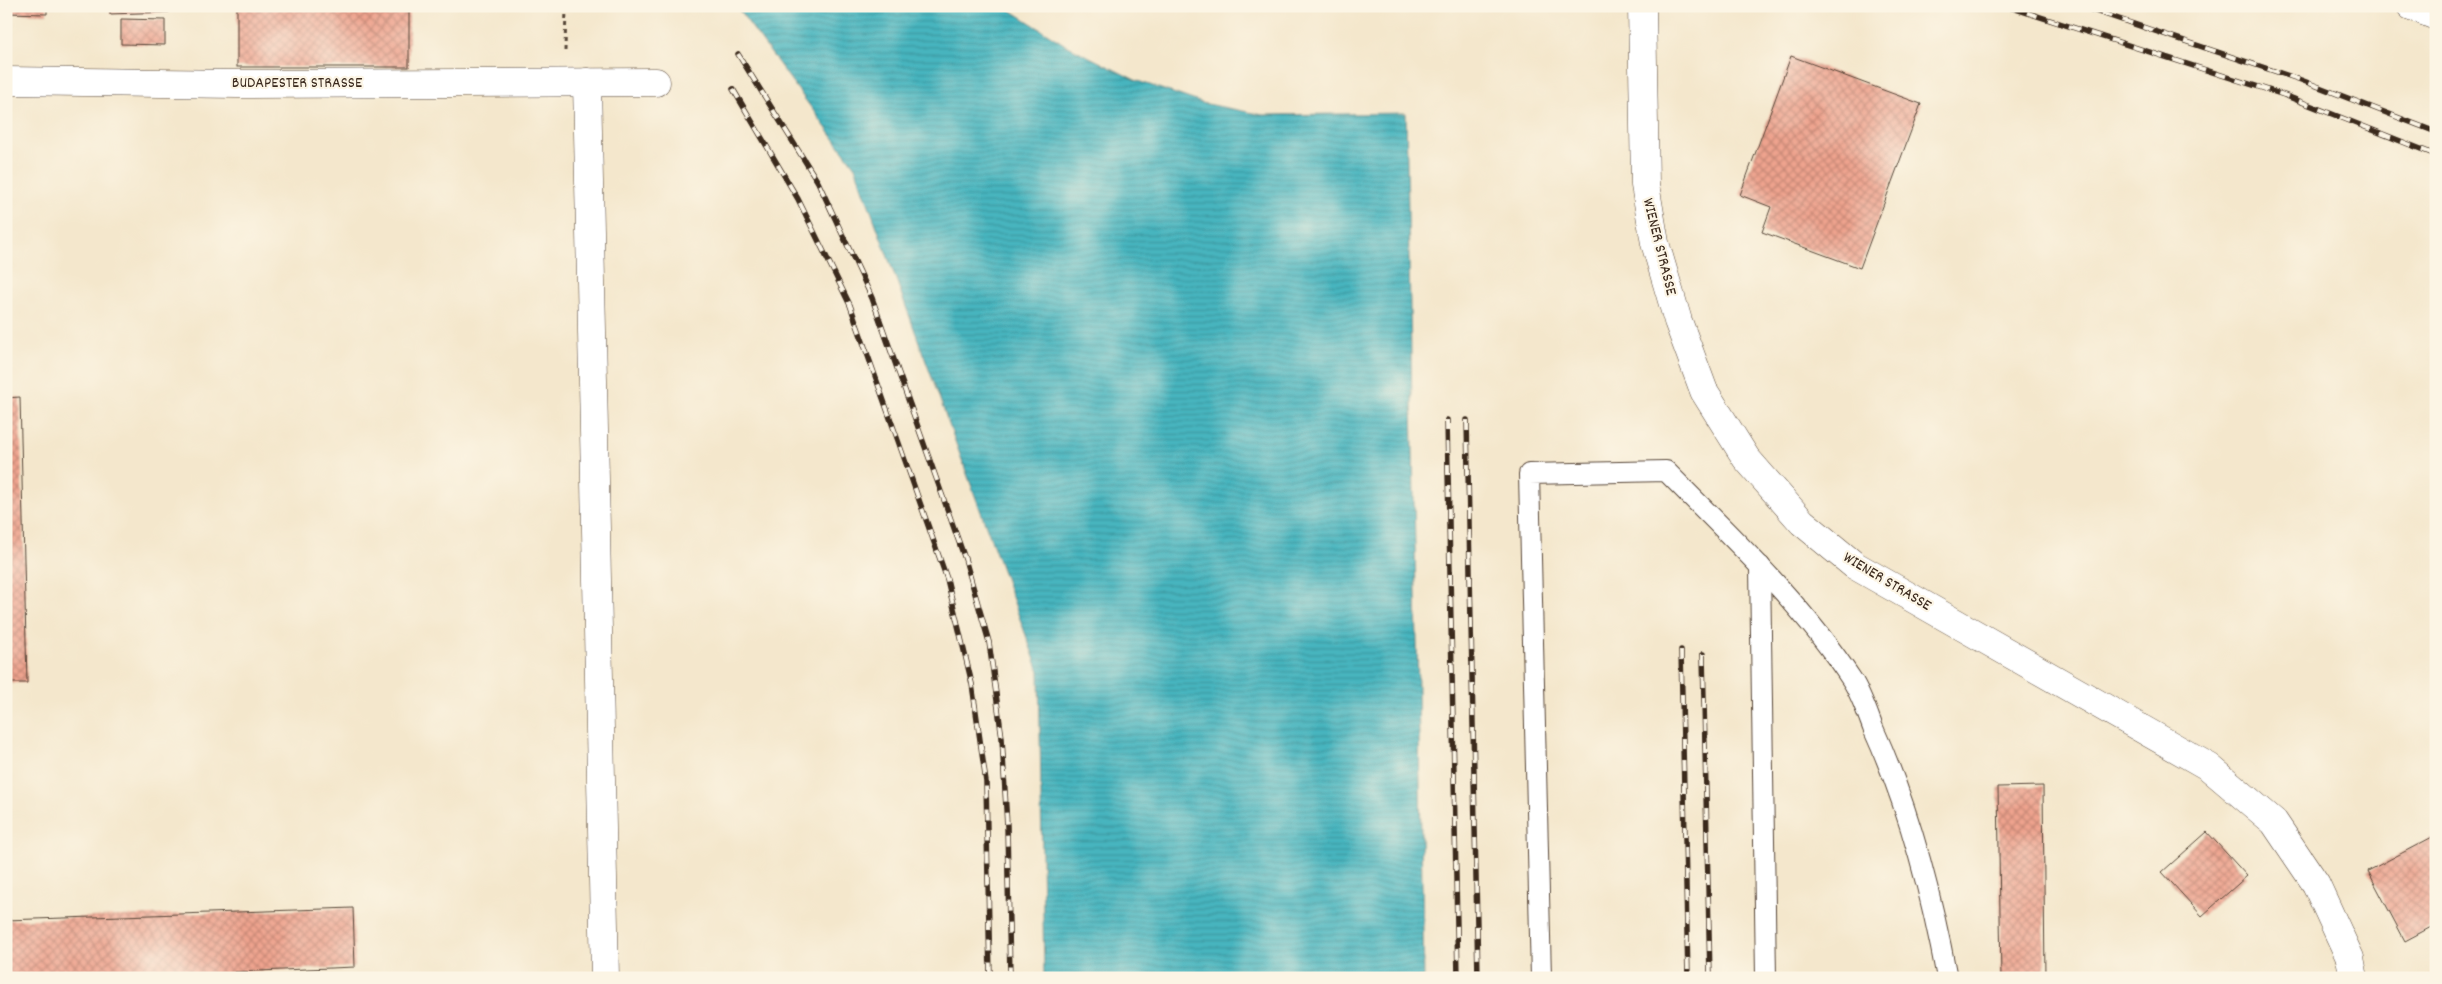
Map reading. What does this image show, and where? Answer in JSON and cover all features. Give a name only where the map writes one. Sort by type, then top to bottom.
[{"type":"street","name":"WIENER STRASSE","points":[[1642,6],[1645,184],[1655,243],[1678,321],[1704,392],[1746,458],[1802,522],[1854,565],[2209,768],[2274,822],[2316,884],[2350,958],[2354,978]]},
{"type":"street","points":[[2410,6],[2436,16]]},
{"type":"street","name":"BUDAPESTER STRASSE","points":[[6,81],[237,84],[656,82]]},
{"type":"street","points":[[576,82],[589,189],[605,978]]},
{"type":"lane","points":[[1541,978],[1529,474],[1666,471],[1760,566],[1810,623],[1852,681],[1888,760],[1918,853],[1936,921],[1946,978]]},
{"type":"lane","points":[[1760,566],[1766,978]]},
{"type":"path","points":[[566,6],[576,82]]},
{"type":"water","points":[[736,6],[1004,6],[1064,44],[1135,80],[1202,103],[1263,115],[1406,113],[1424,978],[1044,978],[1039,671],[855,167]]},
{"type":"building","points":[[6,6],[47,6],[47,14],[6,13]]},
{"type":"building","points":[[110,6],[168,6],[169,12],[110,14]]},
{"type":"building","points":[[237,6],[409,6],[409,67],[237,67]]},
{"type":"building","points":[[121,19],[165,20],[165,45],[121,44]]},
{"type":"building","points":[[1791,56],[1921,104],[1860,268],[1762,232],[1771,207],[1740,195]]},
{"type":"building","points":[[20,397],[27,683],[6,683],[6,398]]},
{"type":"building","points":[[2043,786],[2045,978],[2001,978],[1998,787]]},
{"type":"building","points":[[2207,832],[2247,876],[2202,916],[2162,872]]},
{"type":"building","points":[[2436,835],[2436,932],[2433,926],[2405,941],[2368,871]]},
{"type":"building","points":[[353,908],[355,967],[234,972],[235,978],[6,978],[6,920]]},
{"type":"railway","points":[[2006,6],[2284,95],[2436,155]]},
{"type":"railway","points":[[2080,6],[2301,80],[2436,132]]},
{"type":"railway","points":[[738,54],[818,182],[872,298],[965,559],[989,642],[1002,738],[1007,826],[1010,978]]},
{"type":"railway","points":[[733,89],[798,199],[850,305],[947,579],[972,684],[986,782],[990,978]]},
{"type":"railway","points":[[1447,420],[1458,978]]},
{"type":"railway","points":[[1467,420],[1478,978]]},
{"type":"railway","points":[[1681,650],[1688,978]]},
{"type":"railway","points":[[1703,654],[1710,978]]}]
